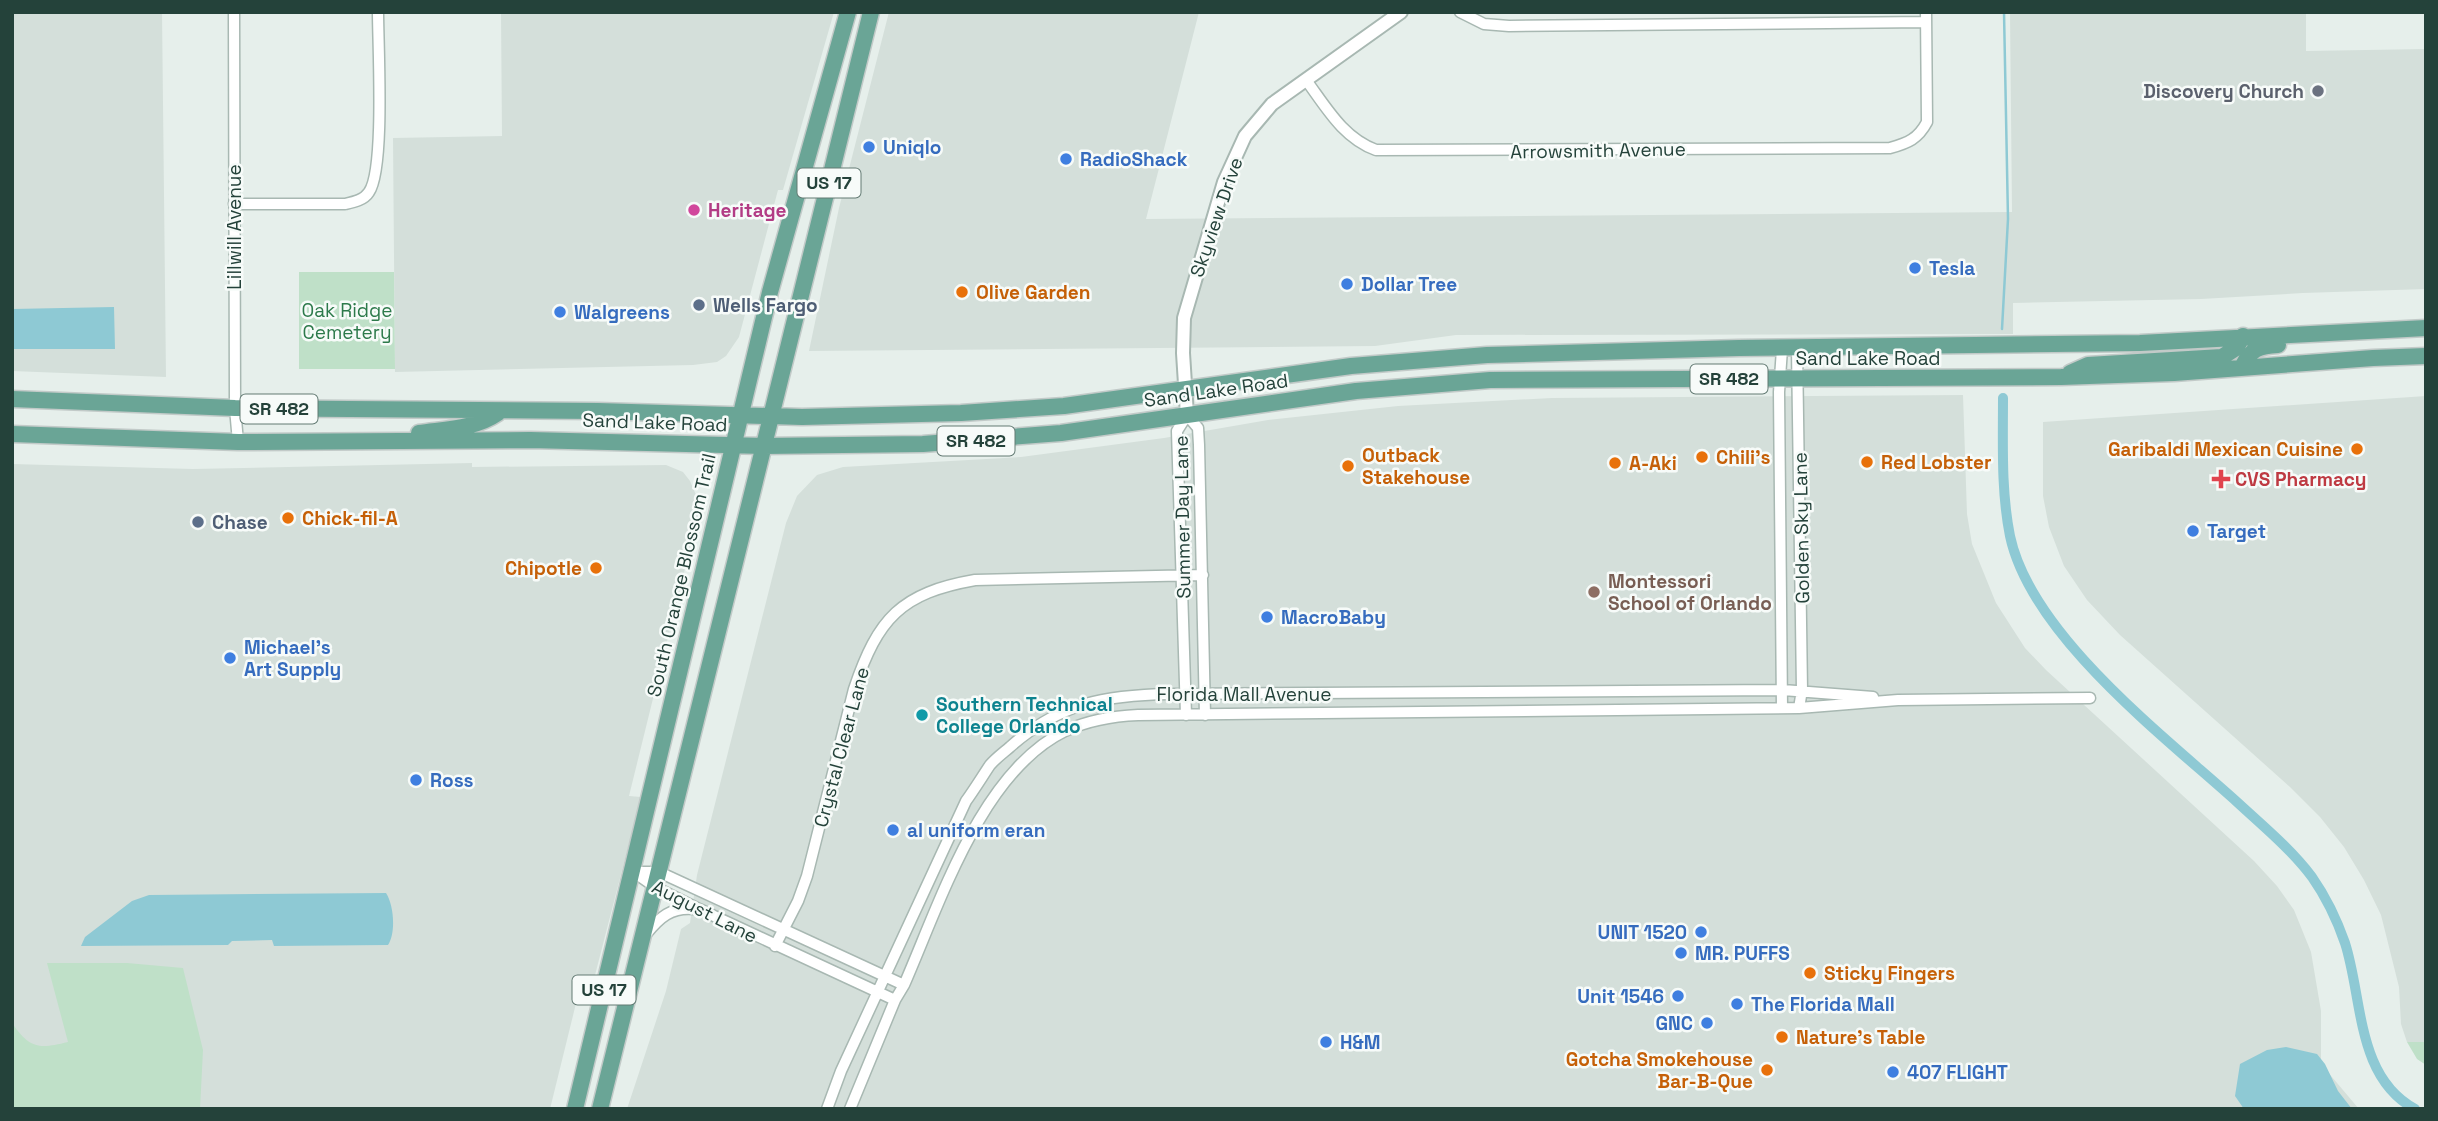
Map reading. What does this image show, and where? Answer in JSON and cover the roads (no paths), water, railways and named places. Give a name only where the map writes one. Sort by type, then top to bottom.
[{"type":"main road","name":"South Orange Blossom Trail","points":[[575,1109],[782,248],[848,12]]},
{"type":"main road","name":"US 17","points":[[600,1109],[871,12]]},
{"type":"main road","name":"Sand Lake Road","points":[[12,400],[235,408],[741,416],[1011,411],[1427,358],[1558,352],[2140,343],[2426,328]]},
{"type":"main road","points":[[2242,367],[2249,354],[2259,346],[2355,340],[2387,329]]},
{"type":"main road","points":[[2061,377],[2088,365],[2221,357],[2236,348],[2243,337]]},
{"type":"main road","name":"Sand Lake Road","points":[[12,435],[238,442],[551,440],[764,446],[923,444],[1001,439],[1426,384],[1541,378],[2061,377],[2174,373],[2426,356]]},
{"type":"main road","points":[[1426,384],[1427,358]]},
{"type":"main road","points":[[353,442],[470,426],[488,420],[500,412]]},
{"type":"street","name":"Lillwill Avenue","points":[[234,12],[235,408],[238,442]]},
{"type":"street","points":[[234,204],[345,204],[368,195],[378,164],[378,12]]},
{"type":"street","name":"Skyview Drive","points":[[1187,415],[1184,318],[1224,182],[1245,136],[1272,104],[1401,12]]},
{"type":"street","points":[[1460,12],[1484,24],[1509,26],[1926,17]]},
{"type":"street","name":"Arrowsmith Avenue","points":[[1306,80],[1345,132],[1361,144],[1376,150],[1890,148],[1908,143],[1920,135],[1927,122],[1926,17]]},
{"type":"street","name":"Golden Sky Lane","points":[[1790,349],[1799,379],[1802,690],[1799,708]]},
{"type":"street","name":"Golden Sky Lane","points":[[1782,708],[1780,379],[1790,349]]},
{"type":"street","name":"Summer Day Lane","points":[[1186,715],[1177,431],[1187,415],[1198,428],[1205,715]]},
{"type":"street","name":"Crystal Clear Lane","points":[[775,946],[807,876],[864,658],[878,632],[901,607],[942,586],[975,580],[1203,575]]},
{"type":"street","name":"Florida Mall Avenue","points":[[827,1109],[841,1070],[963,808],[992,763],[1021,737],[1057,714],[1086,702],[1136,695],[1186,694],[1783,690],[1898,700]]},
{"type":"street","points":[[1649,691],[1649,710]]},
{"type":"street","name":"Florida Mall Avenue","points":[[850,1109],[895,1000],[982,814],[1003,782],[1029,756],[1062,733],[1091,722],[1122,716],[1799,708],[1898,700],[2090,698]]},
{"type":"street","name":"August Lane","points":[[633,872],[785,928],[904,985]]},
{"type":"street","name":"August Lane","points":[[633,872],[657,879],[699,909],[895,1000]]},
{"type":"street","points":[[643,937],[668,912],[683,908],[699,909]]},
{"type":"water","points":[[114,307],[115,349],[12,349],[12,309]]},
{"type":"water","points":[[386,893],[393,919],[388,945],[274,946],[272,940],[232,941],[228,945],[81,946],[85,937],[132,901],[149,895]]},
{"type":"water","points":[[2286,1047],[2317,1054],[2338,1091],[2352,1109],[2244,1109],[2235,1096],[2240,1064],[2267,1050]]},
{"type":"waterway","points":[[2002,329],[2008,219],[2004,12]]},
{"type":"waterway","points":[[2003,398],[2004,485],[2010,536],[2023,573],[2044,610],[2104,681],[2276,838],[2312,877],[2331,909],[2345,943],[2372,1057],[2382,1077],[2396,1095],[2415,1109]]},
{"type":"place","name":"Discovery Church","points":[[2318,91]]},
{"type":"place","name":"Uniqlo","points":[[869,147]]},
{"type":"place","name":"RadioShack","points":[[1066,159]]},
{"type":"place","name":"Heritage","points":[[694,210]]},
{"type":"place","name":"Tesla","points":[[1915,268]]},
{"type":"place","name":"Dollar Tree","points":[[1347,284]]},
{"type":"place","name":"Olive Garden","points":[[962,292]]},
{"type":"place","name":"Wells Fargo","points":[[699,305]]},
{"type":"place","name":"Walgreens","points":[[560,312]]},
{"type":"place","name":"Garibaldi Mexican Cuisine","points":[[2357,449]]},
{"type":"place","name":"Chili's","points":[[1702,457]]},
{"type":"place","name":"Red Lobster","points":[[1867,462]]},
{"type":"place","name":"A-Aki","points":[[1615,463]]},
{"type":"place","name":"Outback Stakehouse","points":[[1348,466]]},
{"type":"place","name":"CVS Pharmacy","points":[[2221,479]]},
{"type":"place","name":"Chick-fil-A","points":[[288,518]]},
{"type":"place","name":"Chase","points":[[198,522]]},
{"type":"place","name":"Target","points":[[2193,531]]},
{"type":"place","name":"Chipotle","points":[[596,568]]},
{"type":"place","name":"Montessori School of Orlando","points":[[1594,592]]},
{"type":"place","name":"MacroBaby","points":[[1267,617]]},
{"type":"place","name":"Michael's Art Supply","points":[[230,658]]},
{"type":"place","name":"Southern Technical College Orlando","points":[[922,715]]},
{"type":"place","name":"Ross","points":[[416,780]]},
{"type":"place","name":"al uniform eran","points":[[893,830]]},
{"type":"place","name":"UNIT 1520","points":[[1701,932]]},
{"type":"place","name":"MR. PUFFS","points":[[1681,953]]},
{"type":"place","name":"Sticky Fingers","points":[[1810,973]]},
{"type":"place","name":"Unit 1546","points":[[1678,996]]},
{"type":"place","name":"The Florida Mall","points":[[1737,1004]]},
{"type":"place","name":"GNC","points":[[1707,1023]]},
{"type":"place","name":"Nature's Table","points":[[1782,1037]]},
{"type":"place","name":"H&M","points":[[1326,1042]]},
{"type":"place","name":"Gotcha Smokehouse Bar-B-Que","points":[[1767,1070]]},
{"type":"place","name":"407 FLIGHT","points":[[1893,1072]]},
{"type":"park label","name":"Oak Ridge Cemetery","points":[[347,321]]}]
